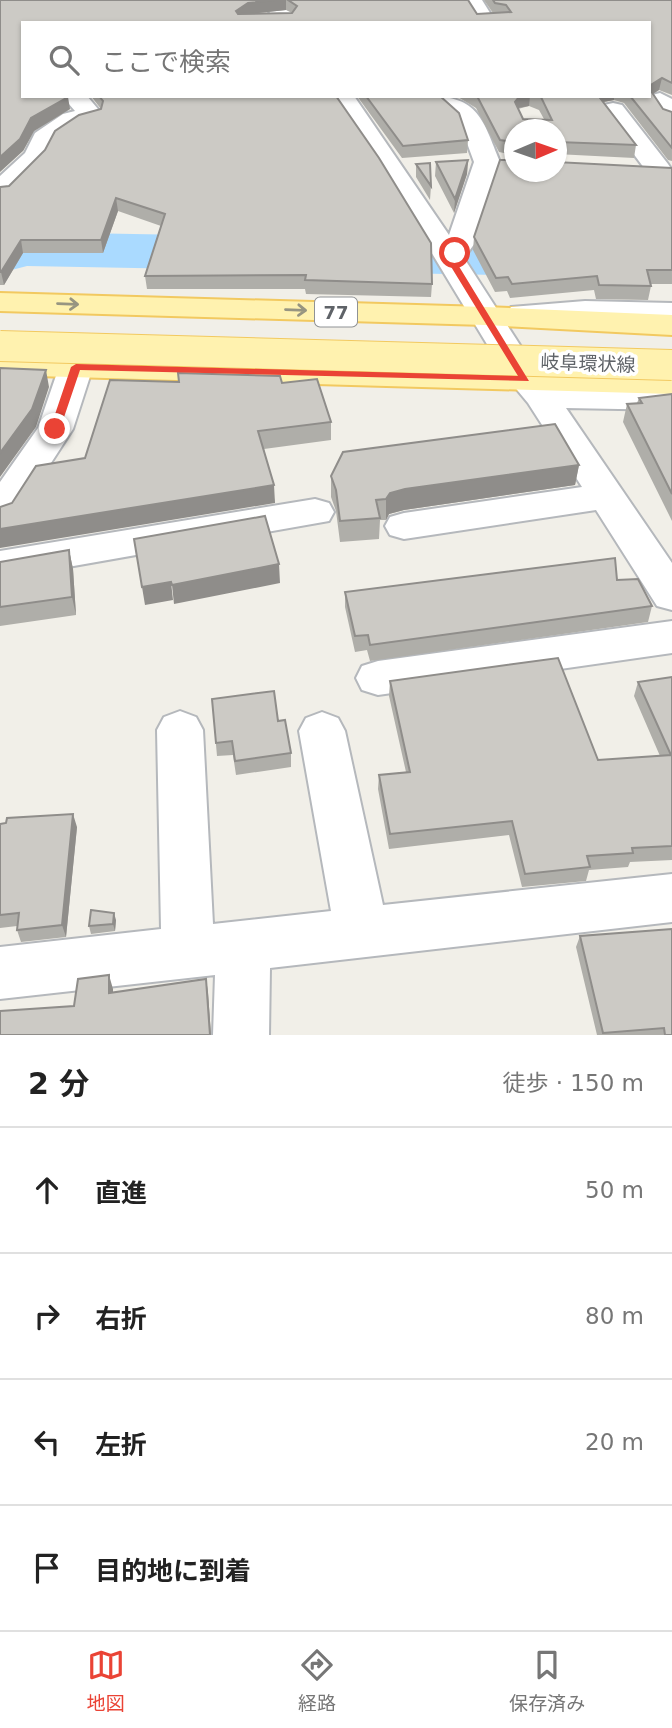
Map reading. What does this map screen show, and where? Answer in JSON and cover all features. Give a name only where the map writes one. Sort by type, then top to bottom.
[{"type":"main road","name":"77","points":[[0,302],[485,316],[672,325]]},
{"type":"main road","name":"岐阜環状線","points":[[0,323],[672,342]]},
{"type":"main road","name":"岐阜環状線","points":[[0,346],[672,365]]},
{"type":"main road","points":[[0,365],[533,388],[672,384]]},
{"type":"street","points":[[270,0],[287,20]]},
{"type":"street","points":[[472,0],[485,21]]},
{"type":"street","points":[[261,21],[287,20]]},
{"type":"street","points":[[0,191],[36,156],[44,138],[72,119],[91,114],[76,98]]},
{"type":"street","points":[[344,98],[406,168],[446,252],[485,316],[607,496],[658,552],[672,595]]},
{"type":"street","points":[[442,98],[471,121],[487,162],[461,243],[455,253],[446,252]]},
{"type":"street","points":[[613,110],[666,171]]},
{"type":"street","points":[[455,164],[504,163]]},
{"type":"street","points":[[622,169],[666,171]]},
{"type":"street","points":[[485,316],[585,310],[672,312]]},
{"type":"street","points":[[0,511],[55,429],[76,367]]},
{"type":"street","points":[[533,388],[672,400]]},
{"type":"street","points":[[404,526],[607,496]]},
{"type":"street","points":[[0,565],[316,512]]},
{"type":"street","points":[[378,678],[672,636]]},
{"type":"street","points":[[180,730],[188,952]]},
{"type":"street","points":[[322,731],[362,933]]},
{"type":"street","points":[[0,973],[672,898]]},
{"type":"street","points":[[241,1035],[243,947]]},
{"type":"building","points":[[0,0],[276,0],[248,3],[236,11],[238,14],[292,13],[297,6],[288,0],[468,0],[477,14],[511,12],[506,5],[493,0],[672,0],[672,83],[662,78],[651,85],[651,21],[21,21],[21,98],[66,98],[31,118],[20,139],[0,157]]},
{"type":"building","points":[[651,91],[663,109],[672,112],[672,148],[632,98],[651,98]]},
{"type":"building","points":[[101,98],[337,98],[379,158],[431,243],[432,284],[305,280],[306,275],[145,276],[165,214],[116,198],[101,240],[21,240],[0,272],[0,187],[9,186],[45,150],[55,131],[79,115],[101,109],[103,101]]},
{"type":"building","points":[[367,98],[442,98],[459,113],[468,140],[403,146]]},
{"type":"building","points":[[478,98],[518,98],[515,102],[523,119],[504,119],[504,141],[500,140]]},
{"type":"building","points":[[541,98],[600,98],[636,145],[567,142],[567,119],[552,119]]},
{"type":"building","points":[[468,160],[455,199],[436,162]]},
{"type":"building","points":[[500,160],[504,160],[504,182],[567,182],[567,163],[672,168],[672,270],[647,270],[651,286],[599,285],[597,276],[512,284],[508,277],[496,278],[474,237]]},
{"type":"building","points":[[430,163],[431,186],[416,164]]},
{"type":"building","points":[[0,368],[46,370],[32,409],[0,453]]},
{"type":"building","points":[[178,373],[280,376],[282,383],[317,379],[331,422],[258,431],[274,485],[0,529],[0,507],[12,503],[36,466],[85,458],[110,380],[179,382]]},
{"type":"building","points":[[672,394],[672,494],[627,404],[642,403],[639,398]]},
{"type":"building","points":[[555,424],[579,465],[405,489],[390,493],[386,499],[376,500],[380,518],[340,521],[336,490],[331,476],[343,452]]},
{"type":"building","points":[[265,516],[279,564],[172,585],[171,582],[142,587],[134,539]]},
{"type":"building","points":[[69,550],[72,597],[0,607],[0,562]]},
{"type":"building","points":[[615,558],[617,580],[638,579],[652,606],[370,645],[368,635],[355,636],[345,592]]},
{"type":"building","points":[[558,658],[598,760],[671,755],[638,682],[672,677],[672,846],[632,848],[633,853],[587,856],[590,867],[525,874],[512,821],[390,834],[379,775],[410,772],[390,681]]},
{"type":"building","points":[[274,691],[278,721],[285,720],[291,753],[235,761],[232,741],[216,743],[212,699]]},
{"type":"building","points":[[73,814],[62,925],[17,930],[19,913],[0,915],[0,824],[6,823],[7,818]]},
{"type":"building","points":[[91,910],[114,913],[113,924],[89,926]]},
{"type":"building","points":[[672,929],[672,1035],[665,1035],[664,1028],[603,1033],[580,936]]},
{"type":"building","points":[[109,975],[109,993],[206,979],[210,1035],[0,1035],[0,1011],[74,1006],[78,979]]},
{"type":"waterway","points":[[0,256],[25,249],[554,259]]},
{"type":"route","points":[[55,429],[76,367],[525,379],[446,252],[455,253]]}]
